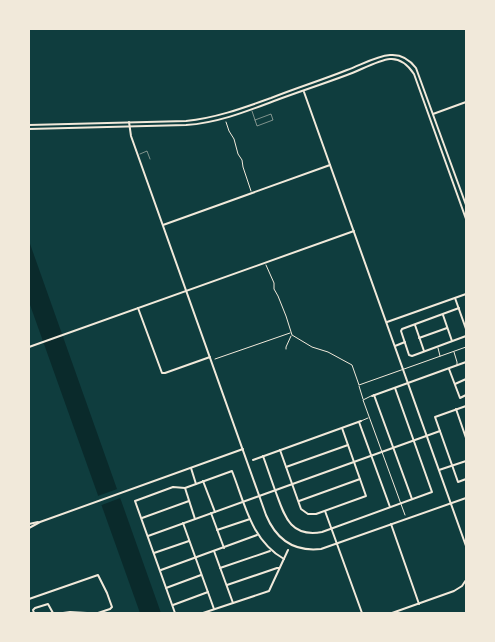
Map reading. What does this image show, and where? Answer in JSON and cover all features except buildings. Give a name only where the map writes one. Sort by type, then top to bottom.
[{"type":"street","points":[[29,125],[210,118],[226,114],[382,56],[396,55],[410,61],[416,68],[466,204]]},
{"type":"street","points":[[29,129],[202,123],[227,118],[387,59],[398,60],[408,65],[414,74],[466,219]]},
{"type":"street","points":[[302,86],[466,546]]},
{"type":"street","points":[[433,114],[466,102]]},
{"type":"street","points":[[129,122],[137,155],[242,449],[259,496],[276,533],[298,547],[321,549],[466,498]]},
{"type":"street","points":[[226,122],[242,160],[251,191]]},
{"type":"street","points":[[163,225],[330,165]]},
{"type":"street","points":[[29,347],[354,231]]},
{"type":"street","points":[[266,265],[291,334],[286,349]]},
{"type":"street","points":[[386,322],[466,294]]},
{"type":"street","points":[[455,298],[466,329]]},
{"type":"street","points":[[138,308],[162,373],[210,357]]},
{"type":"street","points":[[459,308],[401,331],[409,355],[412,356],[466,336]]},
{"type":"street","points":[[442,314],[452,341]]},
{"type":"street","points":[[414,325],[424,351]]},
{"type":"street","points":[[419,338],[447,328]]},
{"type":"street","points":[[215,360],[291,334]]},
{"type":"street","points":[[291,334],[312,347],[328,352],[352,365],[404,515]]},
{"type":"street","points":[[395,346],[405,342]]},
{"type":"street","points":[[438,347],[441,356]]},
{"type":"street","points":[[359,385],[466,347]]},
{"type":"street","points":[[453,352],[457,366]]},
{"type":"street","points":[[363,400],[466,362]]},
{"type":"street","points":[[449,369],[460,398],[466,395]]},
{"type":"street","points":[[455,384],[466,379]]},
{"type":"street","points":[[263,456],[284,516],[295,528],[303,532],[322,532],[432,492],[395,388]]},
{"type":"street","points":[[373,396],[412,499]]},
{"type":"street","points":[[466,406],[435,417],[458,482],[466,480]]},
{"type":"street","points":[[456,409],[466,438]]},
{"type":"street","points":[[253,460],[369,418]]},
{"type":"street","points":[[360,421],[390,507]]},
{"type":"street","points":[[280,450],[301,509],[313,515],[325,511],[366,496],[342,428]]},
{"type":"street","points":[[148,536],[440,431]]},
{"type":"street","points":[[286,467],[348,445]]},
{"type":"street","points":[[29,528],[40,522],[242,449]]},
{"type":"street","points":[[439,470],[466,461]]},
{"type":"street","points":[[191,468],[196,484]]},
{"type":"street","points":[[175,613],[135,501],[173,487],[185,488],[232,471],[258,535],[270,550],[284,559]]},
{"type":"street","points":[[298,501],[360,479]]},
{"type":"street","points":[[203,481],[224,548]]},
{"type":"street","points":[[185,488],[196,519]]},
{"type":"street","points":[[142,518],[189,501]]},
{"type":"street","points":[[325,511],[362,613]]},
{"type":"street","points":[[218,530],[250,519]]},
{"type":"street","points":[[29,524],[40,522]]},
{"type":"street","points":[[183,523],[214,609]]},
{"type":"street","points":[[391,524],[419,604]]},
{"type":"street","points":[[160,571],[258,535]]},
{"type":"street","points":[[154,553],[189,541]]},
{"type":"street","points":[[220,568],[270,550]]},
{"type":"street","points":[[203,613],[269,590],[288,550]]},
{"type":"street","points":[[214,551],[233,603]]},
{"type":"street","points":[[227,585],[279,568]]},
{"type":"street","points":[[29,599],[96,574],[99,576],[112,606],[108,612],[98,613]]},
{"type":"street","points":[[166,588],[201,575]]},
{"type":"street","points":[[392,613],[454,592],[466,580]]},
{"type":"street","points":[[172,605],[208,592]]},
{"type":"street","points":[[34,613],[33,610],[35,608],[48,604],[53,613]]},
{"type":"street","points":[[63,613],[88,613]]},
{"type":"lane","points":[[251,109],[257,126],[273,120],[271,114],[255,120]]},
{"type":"lane","points":[[137,155],[147,151],[150,158]]},
{"type":"water","points":[[29,241],[161,613],[140,613],[29,302]]},
{"type":"pier","points":[[120,488],[123,497],[99,506],[95,497]]}]
